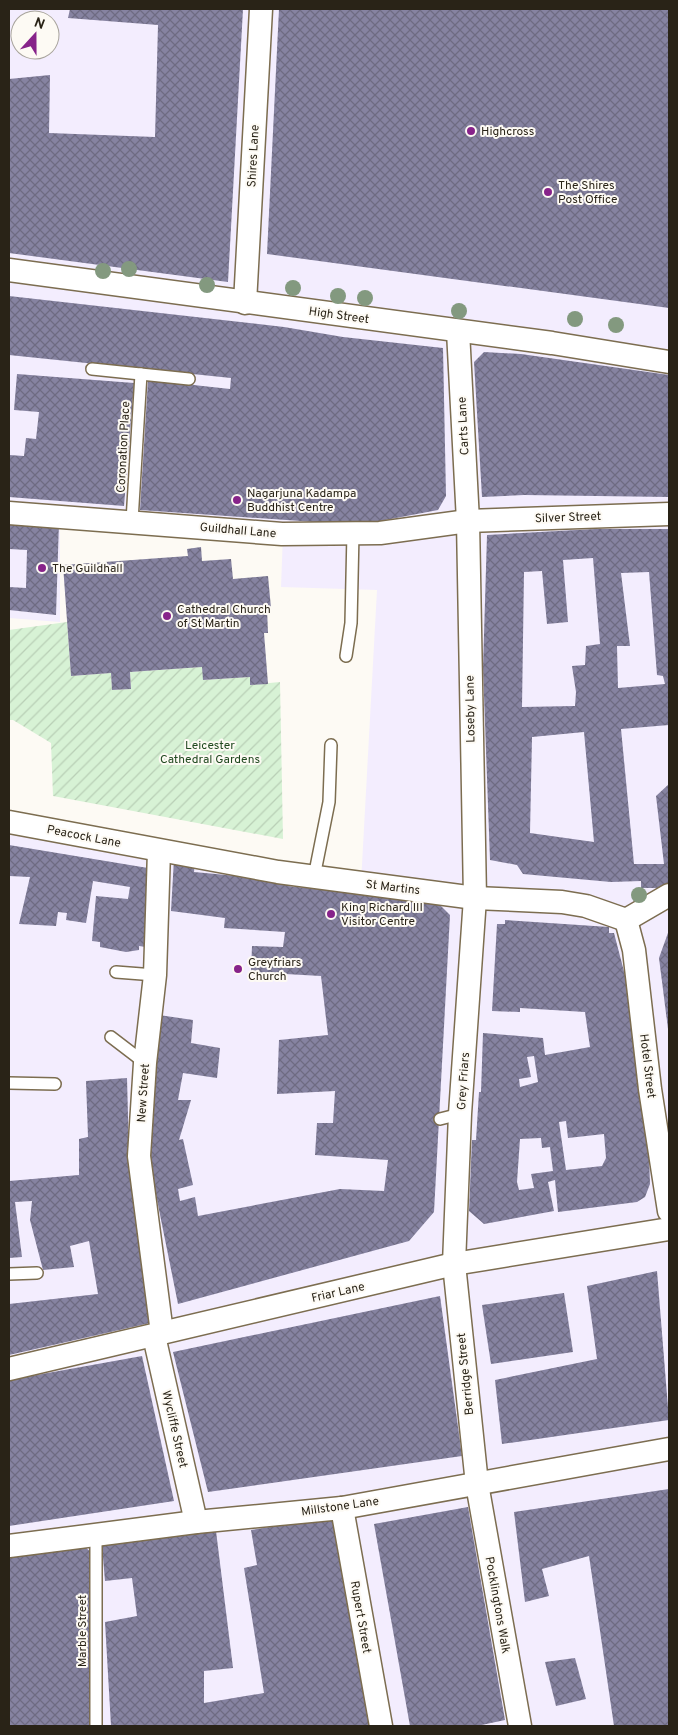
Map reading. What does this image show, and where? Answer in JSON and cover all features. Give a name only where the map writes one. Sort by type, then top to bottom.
[{"type":"street","name":"Shires Lane","points":[[245,303],[260,9]]},
{"type":"street","name":"High Street","points":[[9,270],[552,343],[669,362]]},
{"type":"street","name":"Carts Lane","points":[[458,331],[468,521]]},
{"type":"street","name":"Guildhall Lane","points":[[9,513],[282,534],[380,533],[468,521]]},
{"type":"street","name":"Silver Street","points":[[468,521],[669,514]]},
{"type":"street","name":"Loseby Lane","points":[[468,521],[475,898]]},
{"type":"street","name":"Peacock Lane","points":[[9,822],[159,851]]},
{"type":"street","name":"St Martins","points":[[159,851],[314,877],[475,898],[562,902],[586,906],[626,920]]},
{"type":"street","name":"New Street","points":[[158,1334],[139,1156],[145,1062],[155,975],[159,851]]},
{"type":"street","points":[[626,920],[669,895]]},
{"type":"street","name":"Grey Friars","points":[[454,1264],[450,1116],[475,898]]},
{"type":"street","name":"Hotel Street","points":[[626,920],[634,950],[660,1087],[669,1211]]},
{"type":"street","name":"Friar Lane","points":[[9,1369],[454,1264],[669,1229]]},
{"type":"street","name":"Berridge Street","points":[[454,1264],[477,1484]]},
{"type":"street","name":"Wycliffe Street","points":[[158,1334],[196,1522]]},
{"type":"street","name":"Millstone Lane","points":[[9,1546],[196,1522],[342,1508],[669,1449]]},
{"type":"street","name":"Pocklingtons Walk","points":[[477,1484],[520,1726]]},
{"type":"street","name":"Rupert Street","points":[[342,1508],[381,1726]]},
{"type":"lane","points":[[92,369],[189,379]]},
{"type":"lane","name":"Coronation Place","points":[[132,521],[141,374]]},
{"type":"lane","points":[[346,656],[351,623],[353,533]]},
{"type":"lane","points":[[314,877],[330,802],[331,745]]},
{"type":"lane","points":[[116,972],[155,975]]},
{"type":"lane","points":[[112,1037],[145,1062]]},
{"type":"lane","points":[[9,1083],[55,1084]]},
{"type":"lane","points":[[9,1274],[37,1273]]},
{"type":"lane","name":"Marble Street","points":[[96,1535],[96,1726]]},
{"type":"shaded area","points":[[9,9],[669,9],[669,1726],[9,1726],[9,822],[361,883],[377,590],[281,587],[283,534],[60,525],[60,622],[9,618]]},
{"type":"green space","name":"Leicester Cathedral Gardens","points":[[67,622],[71,676],[111,673],[112,690],[131,689],[130,672],[202,667],[204,680],[250,677],[250,685],[280,682],[283,839],[53,796],[51,743],[13,720],[9,720],[9,630]]},
{"type":"building","points":[[70,9],[243,9],[228,282],[9,253],[9,79],[50,75],[49,133],[155,137],[158,25],[68,18]]},
{"type":"building","name":"Highcross","points":[[279,9],[669,9],[669,308],[267,254]]},
{"type":"building","points":[[9,296],[284,327],[343,337],[443,348],[446,496],[438,510],[359,525],[140,510],[148,380],[230,389],[231,378],[9,355]]},
{"type":"building","points":[[484,352],[521,354],[669,375],[669,497],[524,495],[482,497],[474,362]]},
{"type":"building","points":[[17,374],[134,383],[124,506],[9,497],[9,455],[24,456],[26,438],[36,439],[39,412],[14,410]]},
{"type":"building","name":"The Guildhall","points":[[9,520],[59,522],[56,615],[9,610],[9,587],[26,588],[27,550],[9,549]]},
{"type":"building","points":[[595,529],[669,529],[669,725],[621,729],[634,864],[664,864],[656,796],[669,784],[669,886],[664,888],[641,888],[641,881],[611,882],[523,874],[517,865],[490,860],[483,668],[487,535]],"holes":[[[593,558],[600,644],[586,646],[585,665],[572,666],[576,692],[575,706],[522,707],[524,572],[542,571],[547,624],[568,622],[563,560]],[[649,572],[657,675],[663,676],[665,684],[618,688],[617,646],[630,646],[621,573]],[[584,732],[594,842],[530,833],[532,737]]]},
{"type":"building","name":"Cathedral Church of St Martin","points":[[201,547],[202,561],[231,559],[233,579],[268,576],[271,608],[267,609],[268,633],[264,633],[268,684],[250,685],[250,677],[203,680],[202,667],[130,672],[131,689],[112,690],[111,673],[71,676],[63,565],[188,556],[187,549]]},
{"type":"building","points":[[9,845],[154,869],[146,947],[139,946],[139,950],[126,952],[100,947],[100,942],[92,941],[96,896],[128,899],[130,887],[93,881],[86,923],[66,920],[67,913],[58,912],[56,926],[19,924],[30,877],[9,876]]},
{"type":"building","points":[[174,859],[195,862],[194,872],[289,881],[288,886],[437,902],[450,915],[434,1212],[409,1241],[178,1304],[148,1155],[159,1015],[193,1020],[191,1043],[220,1048],[217,1078],[183,1073],[178,1100],[191,1100],[179,1140],[183,1139],[193,1185],[178,1189],[180,1201],[195,1197],[198,1216],[340,1189],[384,1191],[388,1160],[315,1155],[317,1123],[333,1123],[335,1091],[277,1094],[279,1040],[328,1035],[321,976],[251,972],[252,946],[283,947],[285,932],[224,928],[225,918],[171,911]]},
{"type":"building","points":[[505,920],[609,927],[609,933],[614,933],[634,1010],[648,1130],[650,1184],[645,1197],[637,1202],[558,1212],[555,1180],[548,1182],[554,1211],[484,1224],[469,1211],[472,1140],[476,1140],[479,1092],[481,1092],[483,1033],[543,1038],[545,1055],[590,1047],[585,1012],[520,1008],[520,1012],[492,1011],[497,924],[505,924]],"holes":[[[534,1056],[538,1082],[520,1087],[519,1079],[531,1077],[527,1057]],[[566,1121],[568,1138],[604,1134],[606,1158],[602,1166],[566,1170],[559,1122]],[[541,1138],[542,1148],[550,1147],[553,1171],[531,1174],[534,1188],[519,1190],[517,1182],[520,1139]]]},
{"type":"building","points":[[669,930],[669,1029],[668,1029],[659,958]]},
{"type":"building","points":[[127,1078],[129,1154],[150,1323],[9,1355],[9,1304],[98,1294],[89,1241],[70,1246],[74,1267],[43,1270],[30,1220],[32,1201],[15,1202],[22,1257],[9,1258],[9,1181],[79,1175],[79,1139],[88,1137],[86,1081]]},
{"type":"building","points":[[657,1271],[669,1420],[502,1444],[495,1380],[597,1359],[587,1286]]},
{"type":"building","points":[[564,1293],[573,1352],[491,1364],[482,1305]]},
{"type":"building","points":[[440,1296],[462,1456],[208,1492],[173,1352]]},
{"type":"building","points":[[142,1356],[174,1501],[9,1526],[9,1380]]},
{"type":"building","points":[[669,1489],[669,1726],[614,1726],[589,1556],[542,1569],[549,1596],[525,1602],[514,1512]]},
{"type":"building","points":[[468,1507],[505,1720],[477,1726],[410,1726],[374,1524]]},
{"type":"building","points":[[333,1517],[370,1726],[111,1726],[105,1622],[137,1616],[132,1578],[105,1581],[102,1546],[216,1531],[233,1668],[204,1671],[204,1703],[264,1693],[244,1568],[257,1565],[251,1530]]},
{"type":"building","points":[[85,1547],[92,1553],[90,1726],[9,1726],[9,1557]]},
{"type":"building","points":[[575,1658],[586,1699],[556,1706],[545,1662]]},
{"type":"place","name":"Highcross","points":[[471,131]]},
{"type":"place","name":"The Shires Post Office","points":[[548,192]]},
{"type":"place","name":"Nagarjuna Kadampa Buddhist Centre","points":[[237,500]]},
{"type":"place","name":"The Guildhall","points":[[42,568]]},
{"type":"place","name":"Cathedral Church of St Martin","points":[[167,616]]},
{"type":"place","name":"King Richard III Visitor Centre","points":[[331,914]]},
{"type":"place","name":"Greyfriars Church","points":[[238,969]]}]
